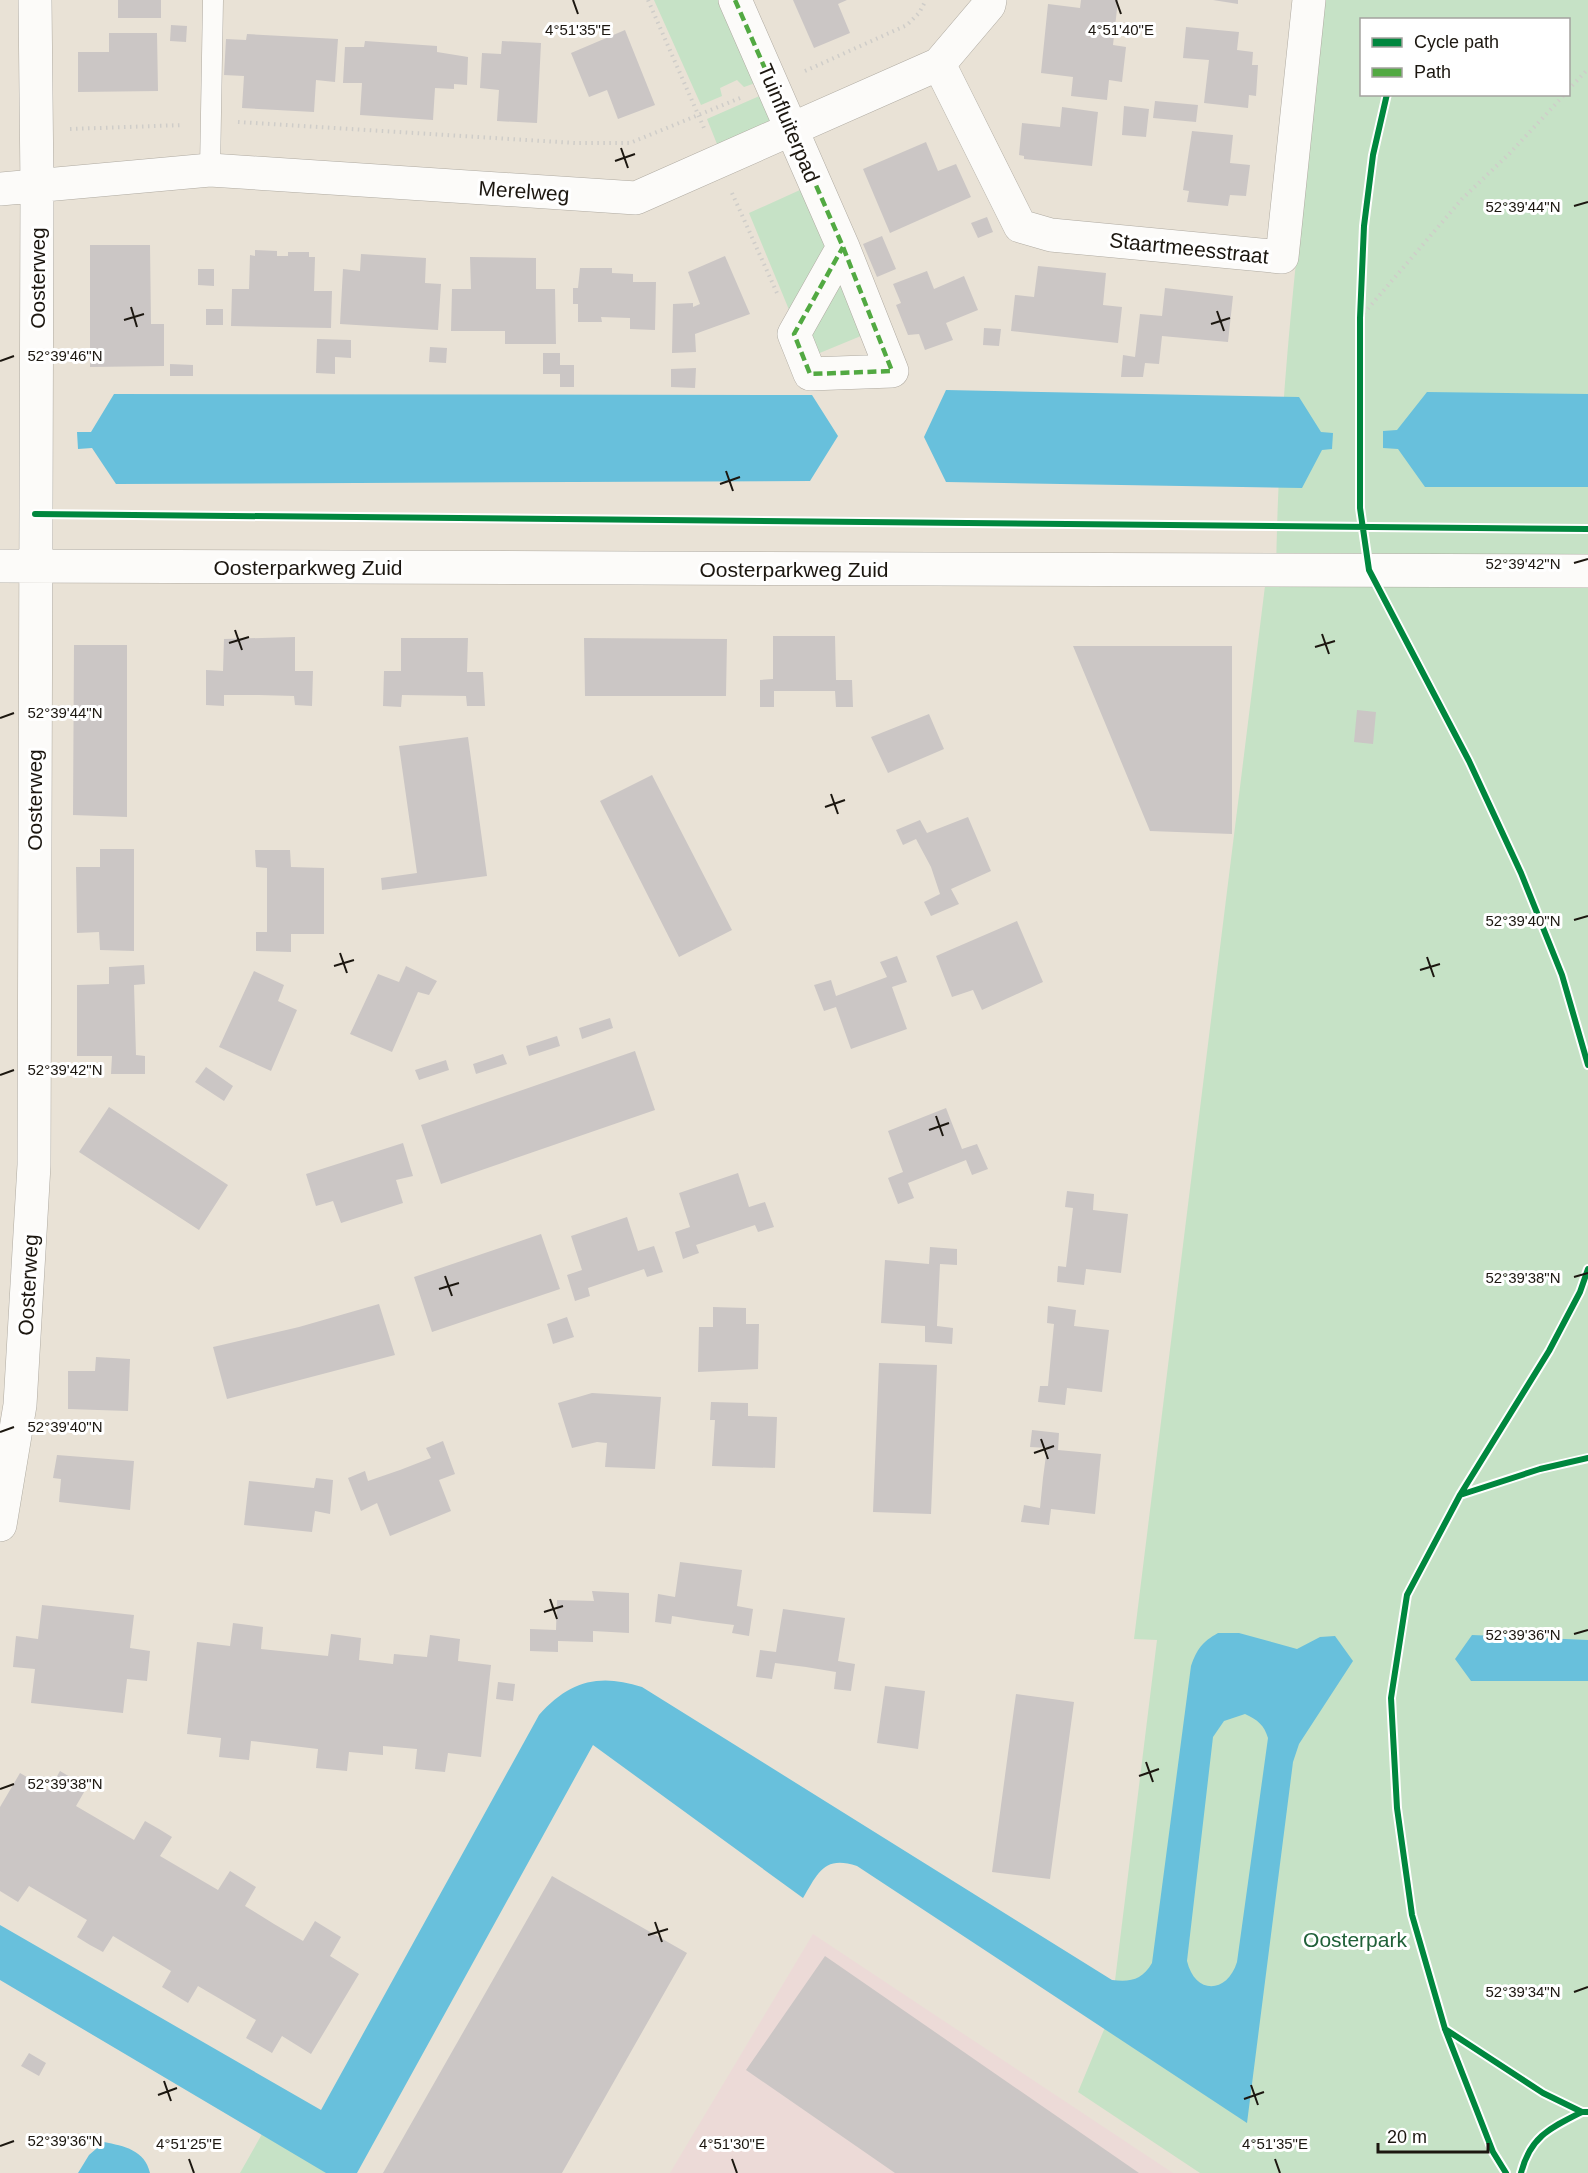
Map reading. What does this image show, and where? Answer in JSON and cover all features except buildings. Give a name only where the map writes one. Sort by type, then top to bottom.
[{"type":"street","name":"Oosterweg","points":[[0,1525],[20,1405],[32,1207],[37,187],[34,0]]},
{"type":"street","name":"Tuinfluiterpad","points":[[735,0],[843,247]]},
{"type":"street","name":"Merelweg","points":[[0,189],[210,170],[636,198],[939,64],[989,5],[990,0]]},
{"type":"street","name":"Staartmeesstraat","points":[[939,64],[1020,226],[1051,235],[1282,257],[1309,0]]},
{"type":"street","name":"Oosterparkweg Zuid","points":[[0,566],[1588,571]]},
{"type":"lane","points":[[210,170],[213,0]]},
{"type":"path","points":[[36,130],[242,122],[575,143],[630,143],[774,85],[908,25],[920,13],[926,0]]},
{"type":"path","points":[[1570,89],[1588,69]]},
{"type":"path","points":[[1360,318],[1462,199],[1510,153],[1563,96]]},
{"type":"path","points":[[1360,328],[1361,307]]},
{"type":"shaded area","points":[[813,1934],[1173,2173],[670,2173]]},
{"type":"green space","points":[[654,0],[727,0],[764,80],[744,87],[737,80],[720,88],[722,96],[701,105]]},
{"type":"green space","name":"Oosterpark","points":[[1325,0],[1588,0],[1588,2173],[1200,2173],[1078,2092],[1111,2013],[1157,1640],[1134,1639],[1265,586],[1276,585],[1286,365]]},
{"type":"green space","points":[[771,91],[784,120],[719,149],[707,119]]},
{"type":"green space","points":[[811,185],[833,236],[792,317],[749,213]]},
{"type":"green space","points":[[842,256],[873,331],[810,357],[802,338]]},
{"type":"green space","points":[[262,2134],[325,2171],[326,2173],[240,2173]]},
{"type":"water","points":[[946,390],[1299,397],[1321,432],[1333,433],[1332,449],[1322,450],[1302,488],[946,482],[924,437]]},
{"type":"water","points":[[1427,392],[1588,394],[1588,487],[1425,487],[1398,449],[1383,448],[1383,431],[1397,430]]},
{"type":"water","points":[[114,394],[812,395],[838,436],[810,481],[116,484],[92,448],[78,449],[77,432],[91,432]]},
{"type":"water","points":[[1218,1633],[1239,1633],[1297,1649],[1320,1637],[1335,1636],[1353,1661],[1299,1744],[1293,1762],[1247,2123],[857,1866],[837,1863],[823,1868],[803,1898],[593,1745],[357,2173],[326,2173],[0,1980],[0,1925],[321,2110],[539,1715],[562,1694],[586,1683],[598,1681],[612,1681],[642,1687],[1112,1980],[1135,1979],[1152,1963],[1191,1666],[1201,1646]],"holes":[[[1245,1714],[1262,1726],[1268,1738],[1237,1962],[1226,1980],[1219,1985],[1211,1986],[1204,1985],[1197,1980],[1187,1961],[1213,1737],[1224,1721]]]},
{"type":"water","points":[[1472,1635],[1588,1640],[1588,1681],[1471,1681],[1455,1659]]},
{"type":"water","points":[[104,2142],[133,2150],[139,2154],[144,2159],[150,2173],[78,2173],[89,2155]]},
{"type":"marked path","points":[[735,0],[843,247],[892,371],[810,374],[794,334],[843,247]]},
{"type":"cycle path","points":[[1387,96],[1373,155],[1364,226],[1360,318],[1360,508],[1369,570],[1469,761],[1521,873],[1562,975],[1588,1065]]},
{"type":"cycle path","points":[[35,514],[1588,529]]},
{"type":"cycle path","points":[[1506,2173],[1493,2152],[1445,2029],[1412,1915],[1397,1808],[1391,1698],[1407,1595],[1460,1495],[1549,1351],[1580,1292],[1588,1269]]},
{"type":"cycle path","points":[[1460,1495],[1540,1469],[1588,1458]]},
{"type":"cycle path","points":[[1445,2029],[1543,2093],[1582,2112]]},
{"type":"cycle path","points":[[1521,2173],[1530,2151],[1543,2135],[1582,2112],[1587,2112]]}]
